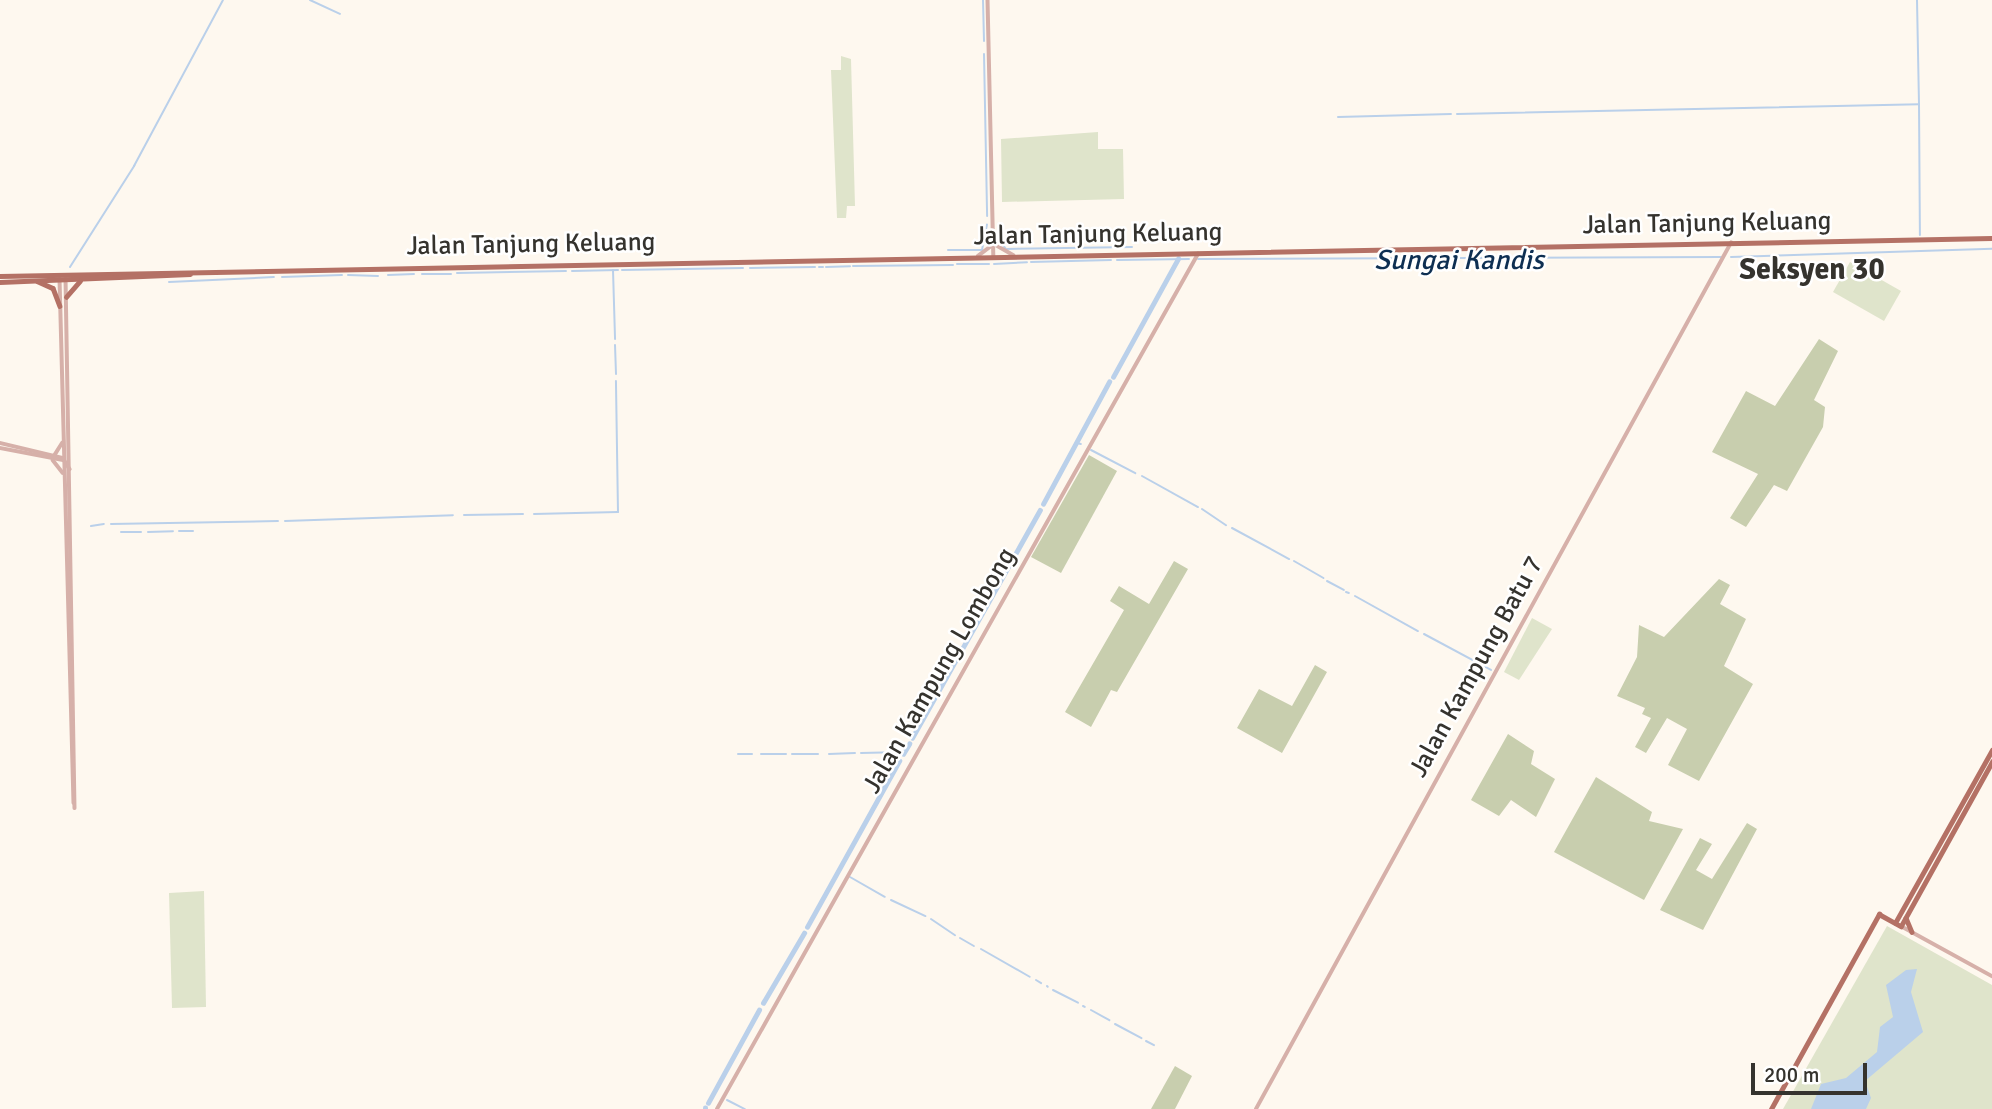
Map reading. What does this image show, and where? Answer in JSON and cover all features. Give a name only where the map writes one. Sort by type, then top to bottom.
[{"type":"main road","name":"Jalan Tanjung Keluang","points":[[63,277],[978,256],[1992,238]]},
{"type":"main road","name":"Jalan Tanjung Keluang","points":[[63,277],[85,279],[205,272]]},
{"type":"main road","points":[[0,276],[63,277]]},
{"type":"main road","points":[[0,282],[63,277]]},
{"type":"main road","points":[[66,297],[85,279]]},
{"type":"main road","points":[[36,281],[53,288],[60,306]]},
{"type":"main road","points":[[1956,821],[1992,750]]},
{"type":"main road","points":[[1898,924],[1992,762]]},
{"type":"main road","points":[[1898,924],[1906,917],[1926,874]]},
{"type":"main road","points":[[1770,1109],[1879,914],[1898,924]]},
{"type":"main road","points":[[1906,917],[1912,932]]},
{"type":"street","points":[[988,0],[994,256]]},
{"type":"street","points":[[995,243],[1013,256]]},
{"type":"street","points":[[978,256],[995,243]]},
{"type":"street","name":"Jalan Kampung Batu 7","points":[[1256,1109],[1731,243]]},
{"type":"street","name":"Jalan Kampung Lombong","points":[[717,1109],[1199,252]]},
{"type":"street","points":[[63,277],[71,445],[75,808],[63,441],[60,306],[63,277]]},
{"type":"street","points":[[54,458],[63,441]]},
{"type":"street","points":[[64,459],[71,445]]},
{"type":"street","points":[[0,446],[64,459]]},
{"type":"street","points":[[54,458],[64,475]]},
{"type":"street","points":[[64,459],[71,471]]},
{"type":"street","points":[[1898,924],[1992,976]]},
{"type":"green space","points":[[841,56],[851,59],[855,206],[847,206],[846,218],[837,218],[831,70],[841,70]]},
{"type":"green space","points":[[1098,132],[1098,149],[1123,149],[1124,199],[1002,202],[1001,139]]},
{"type":"green space","points":[[1850,262],[1901,291],[1884,321],[1833,292]]},
{"type":"green space","points":[[1819,339],[1838,351],[1814,400],[1825,407],[1823,427],[1787,491],[1774,485],[1746,527],[1730,518],[1758,474],[1712,452],[1746,391],[1775,406]]},
{"type":"green space","points":[[1089,455],[1117,471],[1061,573],[1031,557]]},
{"type":"green space","points":[[1174,561],[1188,569],[1117,692],[1111,690],[1091,727],[1065,712],[1124,610],[1110,601],[1119,586],[1149,604]]},
{"type":"green space","points":[[1719,579],[1730,585],[1720,604],[1746,619],[1724,666],[1753,684],[1699,781],[1668,765],[1687,729],[1667,718],[1646,753],[1635,747],[1651,718],[1642,714],[1645,708],[1617,696],[1637,657],[1639,625],[1664,637]]},
{"type":"green space","points":[[1532,618],[1552,629],[1519,680],[1504,672]]},
{"type":"green space","points":[[1315,665],[1327,672],[1282,753],[1237,728],[1259,689],[1292,706]]},
{"type":"green space","points":[[1508,734],[1534,751],[1531,764],[1555,779],[1536,817],[1511,800],[1499,816],[1471,800]]},
{"type":"green space","points":[[1596,777],[1652,812],[1649,821],[1683,829],[1644,900],[1554,852]]},
{"type":"green space","points":[[1747,823],[1757,829],[1703,930],[1660,910],[1700,838],[1712,844],[1696,870],[1712,879]]},
{"type":"green space","points":[[204,891],[206,1007],[172,1008],[169,893]]},
{"type":"green space","points":[[1887,926],[1992,985],[1992,1109],[1783,1109]]},
{"type":"green space","points":[[1175,1066],[1192,1076],[1175,1109],[1151,1109]]},
{"type":"water","points":[[1917,969],[1911,992],[1923,1032],[1865,1081],[1871,1098],[1866,1109],[1811,1109],[1821,1084],[1846,1078],[1877,1052],[1880,1027],[1893,1017],[1886,985],[1906,970]]},
{"type":"waterway","points":[[70,267],[134,166],[223,0]]},
{"type":"waterway","points":[[310,0],[340,14]]},
{"type":"waterway","points":[[983,0],[984,41]]},
{"type":"waterway","points":[[1457,114],[1919,104],[1917,0]]},
{"type":"waterway","points":[[984,54],[987,216]]},
{"type":"waterway","points":[[1919,104],[1920,235]]},
{"type":"waterway","points":[[1338,117],[1451,114]]},
{"type":"waterway","points":[[948,250],[982,250],[987,224]]},
{"type":"waterway","points":[[1001,243],[1006,249],[1132,247]]},
{"type":"waterway","name":"Sungai Kandis","points":[[1731,257],[1992,249]]},
{"type":"waterway","name":"Sungai Kandis","points":[[1198,259],[1721,257]]},
{"type":"waterway","points":[[1113,377],[1178,259]]},
{"type":"waterway","name":"Sungai Kandis","points":[[1117,260],[1189,259]]},
{"type":"waterway","name":"Sungai Kandis","points":[[1031,262],[1111,260]]},
{"type":"waterway","name":"Sungai Kandis","points":[[994,264],[1027,262]]},
{"type":"waterway","name":"Sungai Kandis","points":[[957,264],[989,264]]},
{"type":"waterway","name":"Sungai Kandis","points":[[853,266],[953,265]]},
{"type":"waterway","name":"Sungai Kandis","points":[[826,267],[850,266]]},
{"type":"waterway","name":"Sungai Kandis","points":[[750,268],[815,267]]},
{"type":"waterway","name":"Sungai Kandis","points":[[622,270],[743,268]]},
{"type":"waterway","points":[[613,270],[615,339]]},
{"type":"waterway","name":"Sungai Kandis","points":[[572,271],[618,270]]},
{"type":"waterway","name":"Sungai Kandis","points":[[457,273],[566,271]]},
{"type":"waterway","name":"Sungai Kandis","points":[[388,275],[414,274]]},
{"type":"waterway","name":"Sungai Kandis","points":[[422,274],[451,274]]},
{"type":"waterway","name":"Sungai Kandis","points":[[282,277],[342,275]]},
{"type":"waterway","name":"Sungai Kandis","points":[[348,275],[378,276]]},
{"type":"waterway","name":"Sungai Kandis","points":[[169,282],[274,277]]},
{"type":"waterway","points":[[615,345],[616,374]]},
{"type":"waterway","points":[[534,514],[618,512],[616,381]]},
{"type":"waterway","points":[[1043,504],[1109,382]]},
{"type":"waterway","points":[[1077,443],[1081,444]]},
{"type":"waterway","points":[[1091,450],[1135,473]]},
{"type":"waterway","points":[[1142,476],[1198,507]]},
{"type":"waterway","points":[[1202,509],[1226,525]]},
{"type":"waterway","points":[[912,738],[1040,510]]},
{"type":"waterway","points":[[464,515],[523,514]]},
{"type":"waterway","points":[[285,521],[453,515]]},
{"type":"waterway","points":[[111,524],[278,521]]},
{"type":"waterway","points":[[91,526],[104,524]]},
{"type":"waterway","points":[[1232,528],[1289,559]]},
{"type":"waterway","points":[[148,532],[173,531]]},
{"type":"waterway","points":[[179,531],[193,531]]},
{"type":"waterway","points":[[121,532],[141,532]]},
{"type":"waterway","points":[[1294,561],[1323,578]]},
{"type":"waterway","points":[[1327,581],[1344,590]]},
{"type":"waterway","points":[[1355,596],[1418,631]]},
{"type":"waterway","points":[[1424,634],[1491,670]]},
{"type":"waterway","points":[[903,754],[909,744]]},
{"type":"waterway","points":[[861,753],[904,752]]},
{"type":"waterway","points":[[829,754],[855,753]]},
{"type":"waterway","points":[[738,754],[752,754]]},
{"type":"waterway","points":[[761,754],[786,754]]},
{"type":"waterway","points":[[792,754],[818,754]]},
{"type":"waterway","points":[[807,927],[899,761]]},
{"type":"waterway","points":[[850,877],[885,897]]},
{"type":"waterway","points":[[891,900],[925,916]]},
{"type":"waterway","points":[[931,919],[955,935]]},
{"type":"waterway","points":[[763,1003],[804,933]]},
{"type":"waterway","points":[[960,938],[974,946]]},
{"type":"waterway","points":[[981,949],[1030,977]]},
{"type":"waterway","points":[[1036,980],[1041,983]]},
{"type":"waterway","points":[[1053,990],[1078,1003]]},
{"type":"waterway","points":[[708,1103],[759,1010]]},
{"type":"waterway","points":[[1091,1010],[1109,1020]]},
{"type":"waterway","points":[[1115,1024],[1141,1038]]},
{"type":"waterway","points":[[1146,1041],[1154,1045]]},
{"type":"waterway","points":[[727,1100],[745,1109]]},
{"type":"district","name":"Seksyen 30","points":[[1812,270]]}]
